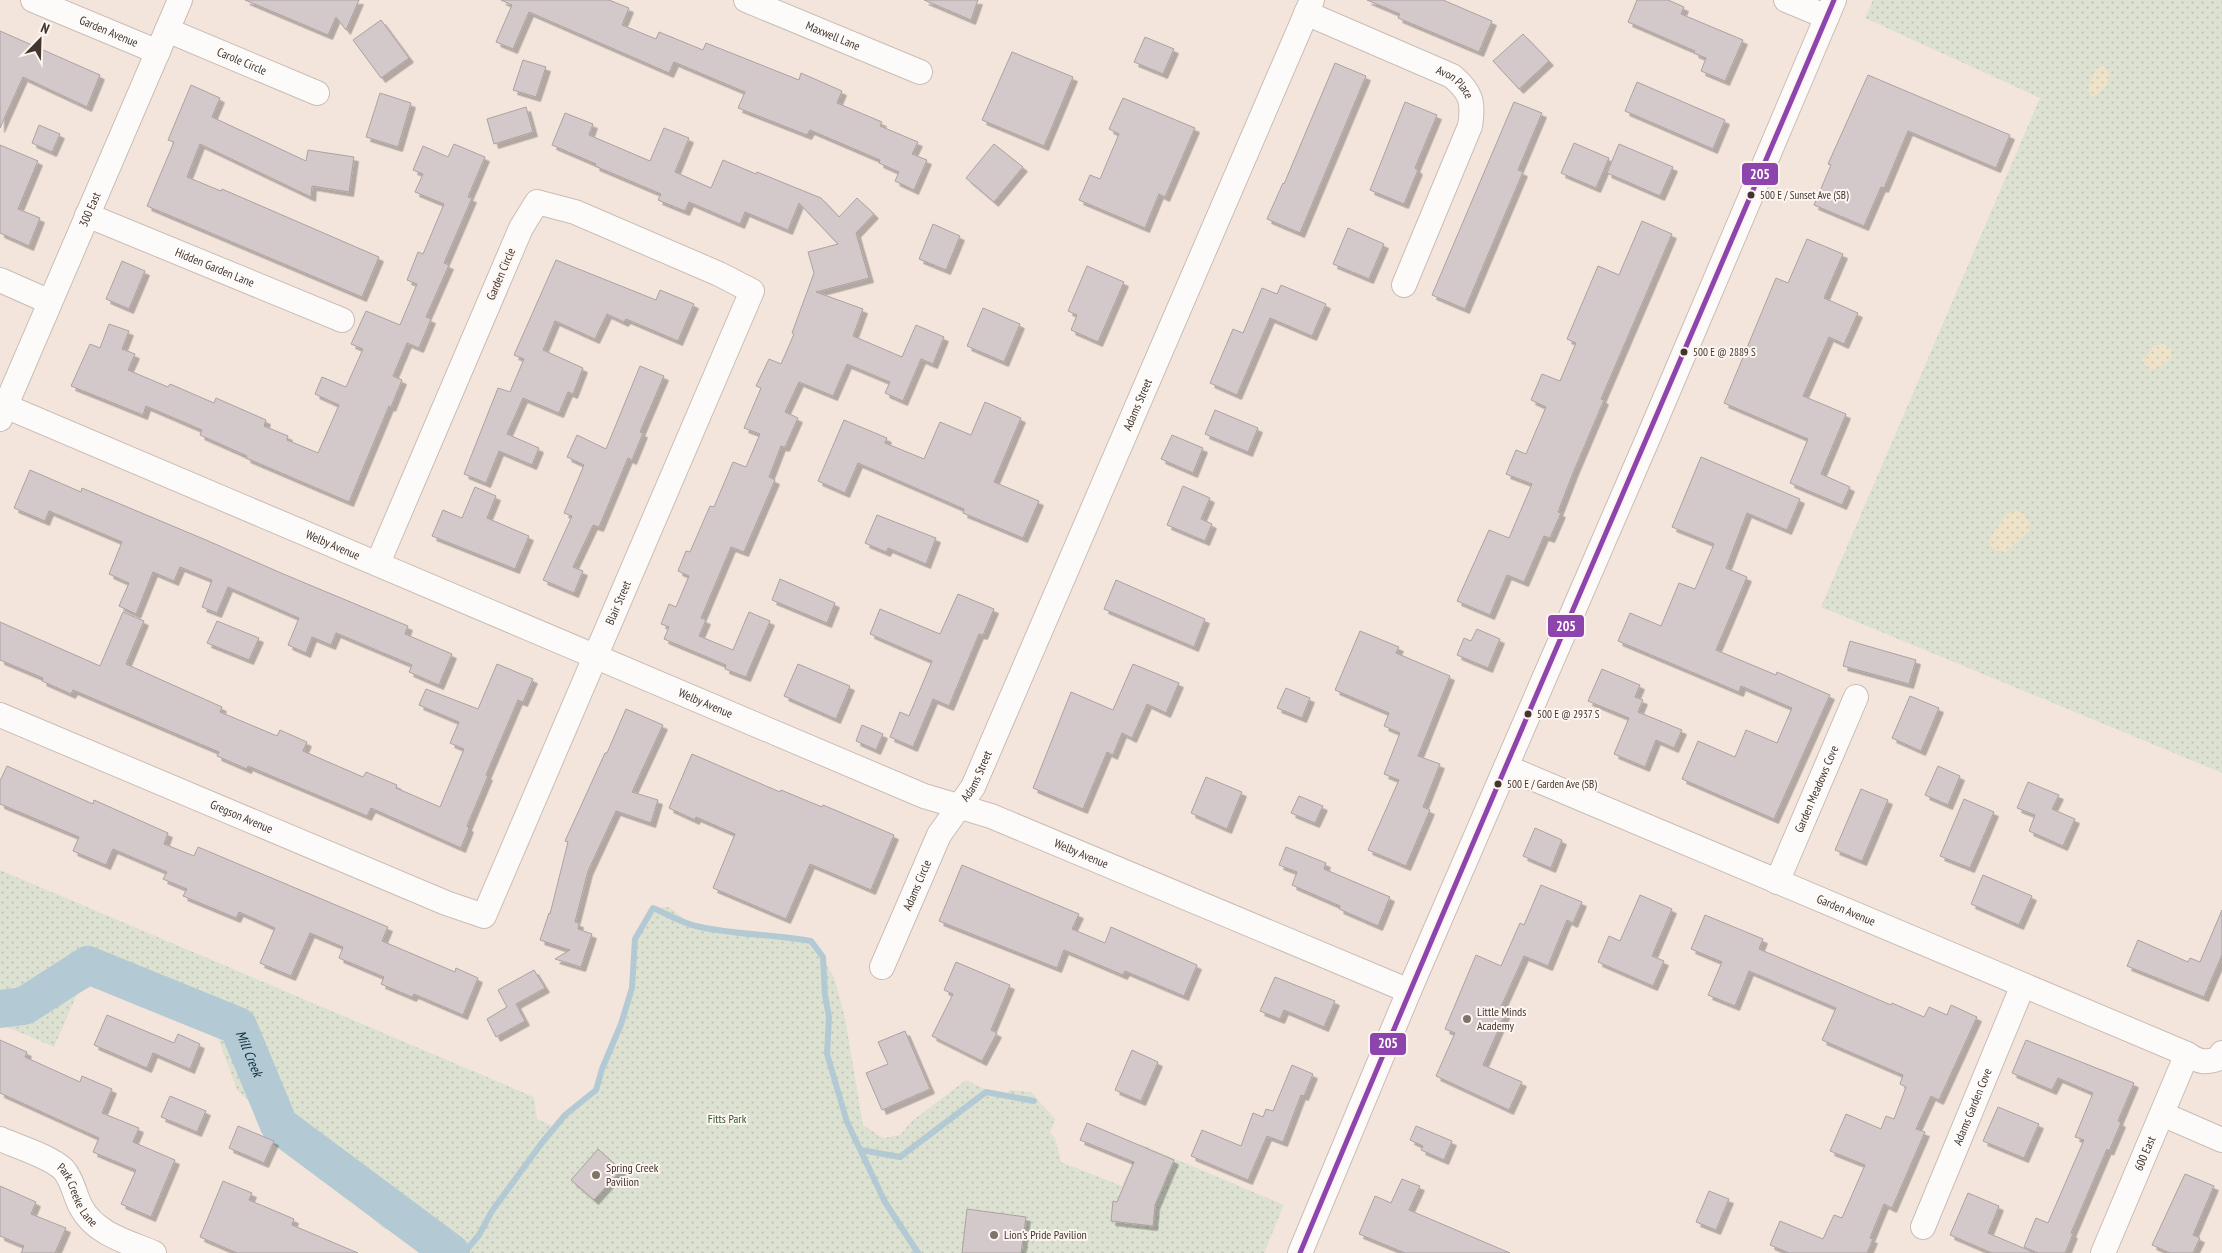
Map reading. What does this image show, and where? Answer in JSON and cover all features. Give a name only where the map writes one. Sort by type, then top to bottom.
[{"type":"street","name":"Garden Avenue","points":[[33,0],[162,41]]},
{"type":"street","name":"300 East","points":[[3,413],[180,0]]},
{"type":"street","name":"Maxwell Lane","points":[[746,0],[920,72]]},
{"type":"street","points":[[1300,1253],[1409,992],[1830,8],[1786,0]]},
{"type":"street","name":"Avon Place","points":[[1309,7],[1452,76],[1463,86],[1471,99],[1472,113],[1470,126],[1404,285]]},
{"type":"street","name":"Adams Street","points":[[958,806],[973,787],[1309,7]]},
{"type":"street","name":"Carole Circle","points":[[162,41],[317,93]]},
{"type":"street","name":"Garden Circle","points":[[378,564],[521,228],[537,202],[574,212],[752,290]]},
{"type":"street","name":"Hidden Garden Lane","points":[[87,215],[342,320]]},
{"type":"street","points":[[0,280],[50,302]]},
{"type":"street","name":"Blair Street","points":[[484,916],[752,290]]},
{"type":"street","name":"Welby Avenue","points":[[3,413],[378,564],[924,796],[990,816],[1409,992]]},
{"type":"street","name":"Garden Meadows Cove","points":[[1777,882],[1856,697]]},
{"type":"street","name":"Gregson Avenue","points":[[0,714],[446,903],[484,916]]},
{"type":"street","name":"Garden Avenue","points":[[1506,767],[2187,1054],[2194,1059],[2207,1062],[2220,1058],[2222,1053]]},
{"type":"street","name":"Adams Circle","points":[[882,967],[939,835],[958,806]]},
{"type":"street","name":"Adams Garden Cove","points":[[1923,1227],[2023,985]]},
{"type":"street","name":"600 East","points":[[2103,1253],[2187,1054]]},
{"type":"street","points":[[2162,1114],[2222,1140]]},
{"type":"street","name":"Park Creeke Lane","points":[[0,1139],[55,1163],[68,1175],[80,1204],[94,1224],[102,1230],[154,1253]]},
{"type":"green space","points":[[1873,0],[2222,0],[2222,773],[1821,607],[2040,98],[1865,18]]},
{"type":"green space","name":"Fitts Park","points":[[0,870],[534,1097],[537,1119],[555,1127],[596,1090],[632,988],[635,939],[653,908],[669,907],[694,926],[811,941],[834,977],[845,1018],[863,1125],[883,1138],[900,1135],[912,1121],[966,1080],[1005,1099],[1009,1090],[1031,1092],[1055,1119],[1050,1133],[1055,1138],[1061,1162],[1122,1186],[1140,1144],[1284,1205],[1264,1253],[434,1253],[383,1228],[307,1158],[281,1147],[285,1136],[237,1090],[217,1035],[98,984],[78,992],[54,1047],[0,1024]]},
{"type":"sand","points":[[2104,66],[2109,75],[2109,80],[2101,92],[2092,97],[2087,89],[2098,67]]},
{"type":"sand","points":[[2163,344],[2171,348],[2171,358],[2165,364],[2150,371],[2142,361],[2155,345]]},
{"type":"sand","points":[[2017,511],[2024,514],[2029,523],[2029,531],[2006,552],[1994,550],[1990,544],[1991,536],[2007,513]]},
{"type":"building","points":[[245,0],[359,0],[346,30],[336,17],[328,35]]},
{"type":"building","points":[[501,0],[609,0],[629,8],[622,25],[656,39],[659,32],[703,50],[706,43],[799,80],[801,73],[842,91],[837,103],[882,122],[880,126],[918,142],[912,154],[927,160],[914,190],[895,181],[899,172],[879,163],[880,160],[810,130],[807,135],[738,108],[745,92],[674,62],[669,73],[529,12],[513,49],[496,42],[512,5]]},
{"type":"building","points":[[924,0],[978,0],[971,20]]},
{"type":"building","points":[[1367,0],[1443,0],[1492,21],[1479,52],[1398,18],[1400,14]]},
{"type":"building","points":[[1637,0],[1668,0],[1684,7],[1681,14],[1743,40],[1725,81],[1701,71],[1706,58],[1694,53],[1695,51],[1628,22]]},
{"type":"building","points":[[381,20],[409,58],[381,78],[353,40]]},
{"type":"building","points":[[0,31],[100,75],[87,107],[23,77],[0,128]]},
{"type":"building","points":[[1523,34],[1549,61],[1519,89],[1493,61]]},
{"type":"building","points":[[1145,37],[1174,49],[1163,74],[1134,62]]},
{"type":"building","points":[[1012,52],[1073,77],[1044,146],[982,120]]},
{"type":"building","points":[[523,60],[546,67],[536,97],[513,90]]},
{"type":"building","points":[[1335,63],[1366,76],[1300,233],[1267,219],[1284,184]]},
{"type":"building","points":[[1868,75],[2010,135],[1996,168],[1908,131],[1884,188],[1881,187],[1864,226],[1814,205],[1831,165],[1828,164]]},
{"type":"building","points":[[1637,82],[1725,120],[1713,149],[1625,111]]},
{"type":"building","points":[[191,85],[220,98],[212,117],[306,161],[308,150],[354,157],[349,192],[312,186],[311,197],[200,144],[187,177],[221,191],[222,189],[379,257],[362,297],[147,206],[174,142],[168,140]]},
{"type":"building","points":[[380,93],[411,103],[398,147],[366,137]]},
{"type":"building","points":[[1123,98],[1195,128],[1165,197],[1159,194],[1145,228],[1079,200],[1090,175],[1100,179],[1119,134],[1109,129]]},
{"type":"building","points":[[1405,102],[1437,115],[1415,168],[1418,170],[1404,204],[1370,190]]},
{"type":"building","points":[[1514,102],[1542,113],[1518,170],[1523,172],[1465,309],[1432,295]]},
{"type":"building","points":[[526,107],[533,132],[494,144],[487,119]]},
{"type":"building","points":[[565,113],[593,124],[589,135],[650,161],[664,128],[689,138],[675,172],[711,188],[723,160],[821,198],[839,217],[857,198],[874,214],[856,233],[869,278],[816,292],[863,309],[853,336],[902,357],[916,325],[944,337],[933,364],[921,359],[903,401],[885,393],[890,382],[847,364],[833,396],[799,382],[785,412],[798,418],[785,447],[781,446],[769,477],[775,480],[744,552],[731,547],[701,618],[706,620],[699,636],[733,650],[749,612],[770,621],[746,677],[725,669],[726,665],[664,639],[669,627],[661,624],[669,604],[676,607],[689,576],[678,571],[686,551],[690,552],[710,506],[714,507],[733,462],[746,467],[760,434],[744,428],[761,388],[756,386],[769,359],[781,364],[794,334],[792,333],[814,273],[808,252],[838,244],[799,203],[788,230],[745,212],[740,224],[689,202],[685,211],[658,200],[661,194],[595,166],[596,164],[552,145]]},
{"type":"building","points":[[39,125],[60,134],[52,152],[32,143]]},
{"type":"building","points":[[1574,143],[1609,158],[1596,188],[1561,173]]},
{"type":"building","points":[[454,144],[485,157],[468,197],[472,198],[444,263],[449,265],[426,317],[431,319],[419,348],[407,343],[393,376],[402,380],[391,407],[389,406],[349,502],[246,458],[247,456],[200,435],[202,430],[146,406],[143,415],[71,386],[90,344],[100,348],[109,324],[129,331],[122,349],[135,354],[128,370],[168,387],[170,384],[214,403],[216,398],[266,420],[264,426],[288,436],[287,440],[318,453],[339,405],[315,394],[322,377],[346,387],[363,349],[351,344],[366,311],[400,325],[417,284],[407,280],[418,252],[423,254],[444,204],[415,192],[423,174],[413,170],[423,146],[448,157]]},
{"type":"building","points":[[994,144],[1023,167],[994,202],[966,178]]},
{"type":"building","points":[[1619,144],[1673,167],[1660,196],[1607,173]]},
{"type":"building","points":[[0,145],[38,161],[18,209],[40,218],[29,246],[0,233]]},
{"type":"building","points":[[1642,221],[1672,234],[1601,399],[1604,400],[1573,473],[1558,512],[1561,513],[1550,538],[1544,536],[1524,582],[1507,575],[1490,615],[1457,601],[1489,530],[1509,538],[1532,484],[1506,474],[1516,450],[1526,454],[1546,407],[1531,400],[1542,374],[1560,381],[1576,343],[1567,339],[1598,266],[1619,275]]},
{"type":"building","points":[[933,224],[960,236],[946,270],[919,259]]},
{"type":"building","points":[[1348,228],[1384,244],[1369,279],[1333,264]]},
{"type":"building","points":[[1807,239],[1843,254],[1824,298],[1858,313],[1844,344],[1829,337],[1803,396],[1846,414],[1821,474],[1850,487],[1842,505],[1790,483],[1808,439],[1724,403],[1776,278],[1788,283]]},
{"type":"building","points":[[556,260],[656,300],[660,290],[694,304],[678,341],[626,319],[624,322],[607,314],[595,339],[555,321],[543,350],[583,368],[573,394],[568,392],[559,413],[523,398],[507,434],[539,448],[532,465],[499,451],[486,483],[464,474],[498,388],[510,392],[524,359],[514,355]]},
{"type":"building","points":[[122,261],[145,271],[129,309],[106,299]]},
{"type":"building","points":[[1087,266],[1124,282],[1098,342],[1071,330],[1077,315],[1068,311]]},
{"type":"building","points":[[1281,285],[1326,304],[1312,336],[1270,318],[1237,395],[1210,383],[1233,329],[1243,333],[1262,288],[1277,294]]},
{"type":"building","points":[[983,308],[1020,324],[1004,362],[967,346]]},
{"type":"building","points":[[640,366],[664,376],[640,432],[643,433],[632,460],[628,458],[599,527],[593,525],[573,567],[583,571],[574,593],[543,580],[572,516],[564,513],[584,465],[567,457],[577,435],[606,449]]},
{"type":"building","points":[[985,402],[1021,418],[994,482],[1039,501],[1023,538],[963,513],[964,509],[858,463],[845,493],[818,481],[844,420],[887,438],[885,443],[924,459],[940,422],[971,435]]},
{"type":"building","points":[[1215,410],[1258,428],[1248,452],[1205,434]]},
{"type":"building","points":[[1172,435],[1203,448],[1193,473],[1161,459]]},
{"type":"building","points":[[1701,457],[1800,499],[1787,530],[1747,513],[1726,568],[1747,577],[1716,650],[1776,675],[1777,672],[1830,695],[1774,819],[1682,779],[1698,741],[1735,757],[1746,730],[1777,743],[1792,708],[1741,686],[1739,692],[1618,641],[1630,613],[1661,626],[1679,583],[1695,589],[1714,544],[1672,527]]},
{"type":"building","points":[[30,470],[81,492],[82,488],[408,626],[405,634],[452,654],[439,685],[409,672],[412,665],[336,633],[331,645],[312,637],[306,653],[288,645],[299,618],[228,587],[217,613],[202,607],[212,580],[180,567],[174,581],[153,572],[136,614],[119,606],[129,583],[109,574],[122,542],[49,511],[45,521],[14,508]]},
{"type":"building","points":[[1183,486],[1210,498],[1201,519],[1212,524],[1205,541],[1167,525]]},
{"type":"building","points":[[475,487],[496,496],[487,518],[529,536],[515,569],[432,536],[443,510],[462,518]]},
{"type":"building","points":[[877,515],[936,538],[926,564],[888,548],[886,552],[865,543]]},
{"type":"building","points":[[780,579],[835,603],[827,623],[772,600]]},
{"type":"building","points":[[1116,580],[1205,619],[1194,647],[1104,609]]},
{"type":"building","points":[[958,594],[994,609],[983,635],[979,634],[949,706],[933,699],[913,747],[890,737],[900,712],[909,716],[932,661],[870,634],[880,609],[940,634]]},
{"type":"building","points":[[123,612],[144,621],[126,664],[222,707],[220,712],[277,736],[280,730],[307,742],[303,751],[363,777],[366,772],[397,785],[396,788],[440,807],[464,749],[450,743],[459,722],[419,705],[426,689],[478,709],[497,664],[533,679],[523,702],[518,700],[486,775],[488,776],[467,826],[469,828],[461,848],[371,808],[367,816],[248,766],[247,769],[217,756],[219,752],[73,690],[71,694],[42,681],[43,678],[0,660],[0,622],[100,666]]},
{"type":"building","points":[[217,621],[259,638],[249,660],[207,643]]},
{"type":"building","points":[[1477,629],[1500,639],[1488,668],[1457,655],[1464,638],[1471,641]]},
{"type":"building","points":[[1360,631],[1399,647],[1396,653],[1450,676],[1418,756],[1440,764],[1423,807],[1430,810],[1406,866],[1368,850],[1399,780],[1384,774],[1400,733],[1384,726],[1389,713],[1335,690]]},
{"type":"building","points":[[1850,641],[1916,660],[1909,684],[1843,666]]},
{"type":"building","points":[[798,664],[850,686],[836,719],[784,696]]},
{"type":"building","points":[[1133,664],[1179,683],[1166,713],[1147,704],[1132,738],[1122,733],[1113,755],[1107,752],[1083,809],[1033,788],[1071,692],[1113,710]]},
{"type":"building","points":[[1602,669],[1640,685],[1635,697],[1643,700],[1638,712],[1682,730],[1674,748],[1656,740],[1645,767],[1614,754],[1629,718],[1588,701]]},
{"type":"building","points":[[1286,688],[1310,698],[1302,718],[1277,708]]},
{"type":"building","points":[[1910,696],[1939,708],[1921,751],[1892,738]]},
{"type":"building","points":[[626,709],[663,725],[632,792],[658,800],[651,823],[616,811],[588,871],[575,922],[579,923],[578,929],[592,934],[581,967],[555,959],[570,950],[540,940],[550,914],[568,842],[565,841]]},
{"type":"building","points":[[862,725],[883,734],[876,750],[856,741]]},
{"type":"building","points":[[692,754],[780,792],[781,790],[822,807],[823,805],[894,835],[871,890],[810,864],[786,919],[713,888],[735,834],[696,817],[695,820],[669,808]]},
{"type":"building","points":[[7,766],[93,804],[94,800],[168,833],[164,844],[194,856],[198,847],[388,927],[382,941],[455,972],[456,968],[478,978],[463,1015],[414,994],[412,997],[381,984],[384,977],[339,958],[343,947],[310,933],[291,976],[260,963],[275,928],[239,912],[236,918],[183,896],[187,889],[163,879],[167,872],[113,849],[106,865],[73,851],[79,837],[0,804],[0,781]]},
{"type":"building","points":[[1938,766],[1960,776],[1948,805],[1925,795]]},
{"type":"building","points":[[1206,777],[1242,792],[1227,829],[1191,813]]},
{"type":"building","points":[[2028,782],[2059,795],[2052,809],[2075,819],[2063,846],[2029,831],[2035,815],[2017,808]]},
{"type":"building","points":[[1861,789],[1888,800],[1862,861],[1835,850]]},
{"type":"building","points":[[1299,796],[1323,806],[1315,823],[1291,813]]},
{"type":"building","points":[[1964,799],[1994,812],[1970,868],[1940,856]]},
{"type":"building","points":[[1535,828],[1562,840],[1551,868],[1523,856]]},
{"type":"building","points":[[1286,847],[1326,863],[1324,869],[1390,897],[1378,926],[1339,909],[1340,906],[1292,885],[1297,872],[1279,865]]},
{"type":"building","points":[[962,865],[1079,914],[1072,929],[1105,943],[1111,927],[1197,965],[1184,996],[1125,971],[1123,975],[1064,950],[1057,968],[939,921]]},
{"type":"building","points":[[1983,875],[2032,896],[2019,925],[1971,904]]},
{"type":"building","points":[[1541,885],[1582,902],[1573,923],[1567,920],[1548,966],[1524,956],[1500,1009],[1506,1012],[1483,1065],[1522,1082],[1509,1110],[1436,1076],[1455,1033],[1445,1029],[1476,955],[1501,966],[1520,923],[1524,925]]},
{"type":"building","points":[[1640,895],[1672,909],[1652,956],[1664,961],[1653,986],[1598,962],[1609,936],[1620,941]]},
{"type":"building","points":[[2222,910],[2222,955],[2204,997],[2127,966],[2138,940],[2188,962],[2190,958],[2200,962]]},
{"type":"building","points":[[1705,915],[1763,939],[1759,949],[1891,1005],[1892,1003],[1924,1017],[1929,1007],[1947,1015],[1951,1005],[1977,1017],[1939,1100],[1931,1096],[1916,1129],[1925,1132],[1892,1208],[1884,1204],[1870,1238],[1873,1239],[1867,1253],[1789,1253],[1770,1245],[1780,1221],[1823,1239],[1834,1215],[1842,1218],[1865,1165],[1830,1151],[1846,1114],[1881,1129],[1886,1116],[1894,1119],[1906,1087],[1900,1084],[1903,1075],[1822,1040],[1836,1008],[1749,971],[1735,1006],[1708,995],[1722,962],[1691,949]]},
{"type":"building","points":[[956,962],[1010,985],[991,1030],[997,1033],[982,1061],[932,1036],[953,994],[944,990]]},
{"type":"building","points":[[534,970],[545,988],[516,1004],[525,1021],[496,1037],[487,1019],[507,1007],[498,990]]},
{"type":"building","points":[[1275,977],[1335,1001],[1324,1027],[1284,1010],[1280,1019],[1260,1011]]},
{"type":"building","points":[[107,1015],[174,1043],[178,1034],[200,1044],[190,1069],[153,1053],[147,1068],[94,1045]]},
{"type":"building","points":[[905,1031],[930,1089],[882,1110],[866,1073],[888,1064],[878,1042]]},
{"type":"building","points":[[0,1040],[27,1052],[25,1057],[80,1082],[82,1076],[112,1089],[102,1113],[139,1128],[133,1142],[175,1160],[151,1217],[121,1204],[136,1170],[93,1152],[99,1138],[0,1093]]},
{"type":"building","points":[[2026,1040],[2134,1083],[2118,1121],[2121,1123],[2109,1151],[2107,1149],[2071,1233],[2073,1234],[2065,1253],[2038,1253],[2024,1247],[2036,1218],[2048,1223],[2084,1140],[2075,1137],[2093,1093],[2058,1078],[2052,1090],[2012,1073]]},
{"type":"building","points":[[1132,1050],[1158,1062],[1141,1101],[1115,1090]]},
{"type":"building","points":[[1292,1065],[1313,1074],[1304,1096],[1301,1095],[1283,1142],[1267,1136],[1248,1180],[1191,1156],[1202,1130],[1241,1146],[1253,1113],[1263,1117],[1266,1109],[1273,1111]]},
{"type":"building","points":[[170,1096],[206,1111],[197,1132],[161,1117]]},
{"type":"building","points":[[1998,1107],[2039,1124],[2024,1158],[1983,1141]]},
{"type":"building","points":[[1087,1123],[1174,1160],[1155,1205],[1153,1226],[1111,1221],[1113,1201],[1117,1202],[1134,1162],[1080,1140]]},
{"type":"building","points":[[238,1126],[274,1141],[264,1163],[229,1148]]},
{"type":"building","points":[[1416,1126],[1452,1141],[1444,1160],[1421,1150],[1423,1146],[1410,1140]]},
{"type":"building","name":"Spring Creek Pavilion","points":[[598,1149],[621,1170],[594,1200],[571,1180]]},
{"type":"building","points":[[2185,1174],[2214,1186],[2193,1235],[2200,1238],[2193,1253],[2170,1253],[2152,1245]]},
{"type":"building","points":[[1402,1179],[1420,1186],[1409,1210],[1510,1253],[1405,1253],[1359,1234],[1375,1196],[1391,1203]]},
{"type":"building","points":[[223,1181],[252,1193],[249,1200],[294,1219],[292,1225],[358,1253],[237,1253],[200,1237]]},
{"type":"building","points":[[0,1186],[36,1202],[31,1214],[66,1228],[55,1253],[21,1253],[24,1246],[0,1236]]},
{"type":"building","points":[[1709,1191],[1729,1199],[1716,1230],[1696,1222]]},
{"type":"building","points":[[1968,1193],[1999,1206],[1988,1233],[2035,1253],[1992,1253],[1950,1235]]},
{"type":"building","name":"Lion's Pride Pavilion","points":[[967,1209],[1026,1217],[1021,1253],[962,1253]]},
{"type":"waterway","points":[[464,1253],[479,1235],[492,1211],[541,1144],[565,1115],[596,1090],[602,1069],[621,1024],[632,988],[635,939],[653,908],[685,923],[710,929],[811,941],[823,957],[825,995],[829,1017],[827,1054],[847,1122],[885,1202],[918,1253]]},
{"type":"waterway","name":"Mill Creek","points":[[0,1009],[24,1006],[88,965],[238,1026],[279,1125],[451,1253]]},
{"type":"waterway","points":[[861,1150],[900,1157],[986,1092],[1034,1101]]},
{"type":"transit line","name":"205","points":[[1300,1253],[1432,939],[1834,0]]},
{"type":"place","name":"500 E / Sunset Ave (SB)","points":[[1751,195]]},
{"type":"place","name":"500 E @ 2889 S","points":[[1684,352]]},
{"type":"place","name":"500 E @ 2937 S","points":[[1528,714]]},
{"type":"place","name":"500 E / Garden Ave (SB)","points":[[1498,784]]},
{"type":"place","name":"Little Minds Academy","points":[[1467,1019]]},
{"type":"place","name":"Spring Creek Pavilion","points":[[596,1175]]},
{"type":"place","name":"Lion's Pride Pavilion","points":[[994,1235]]}]
